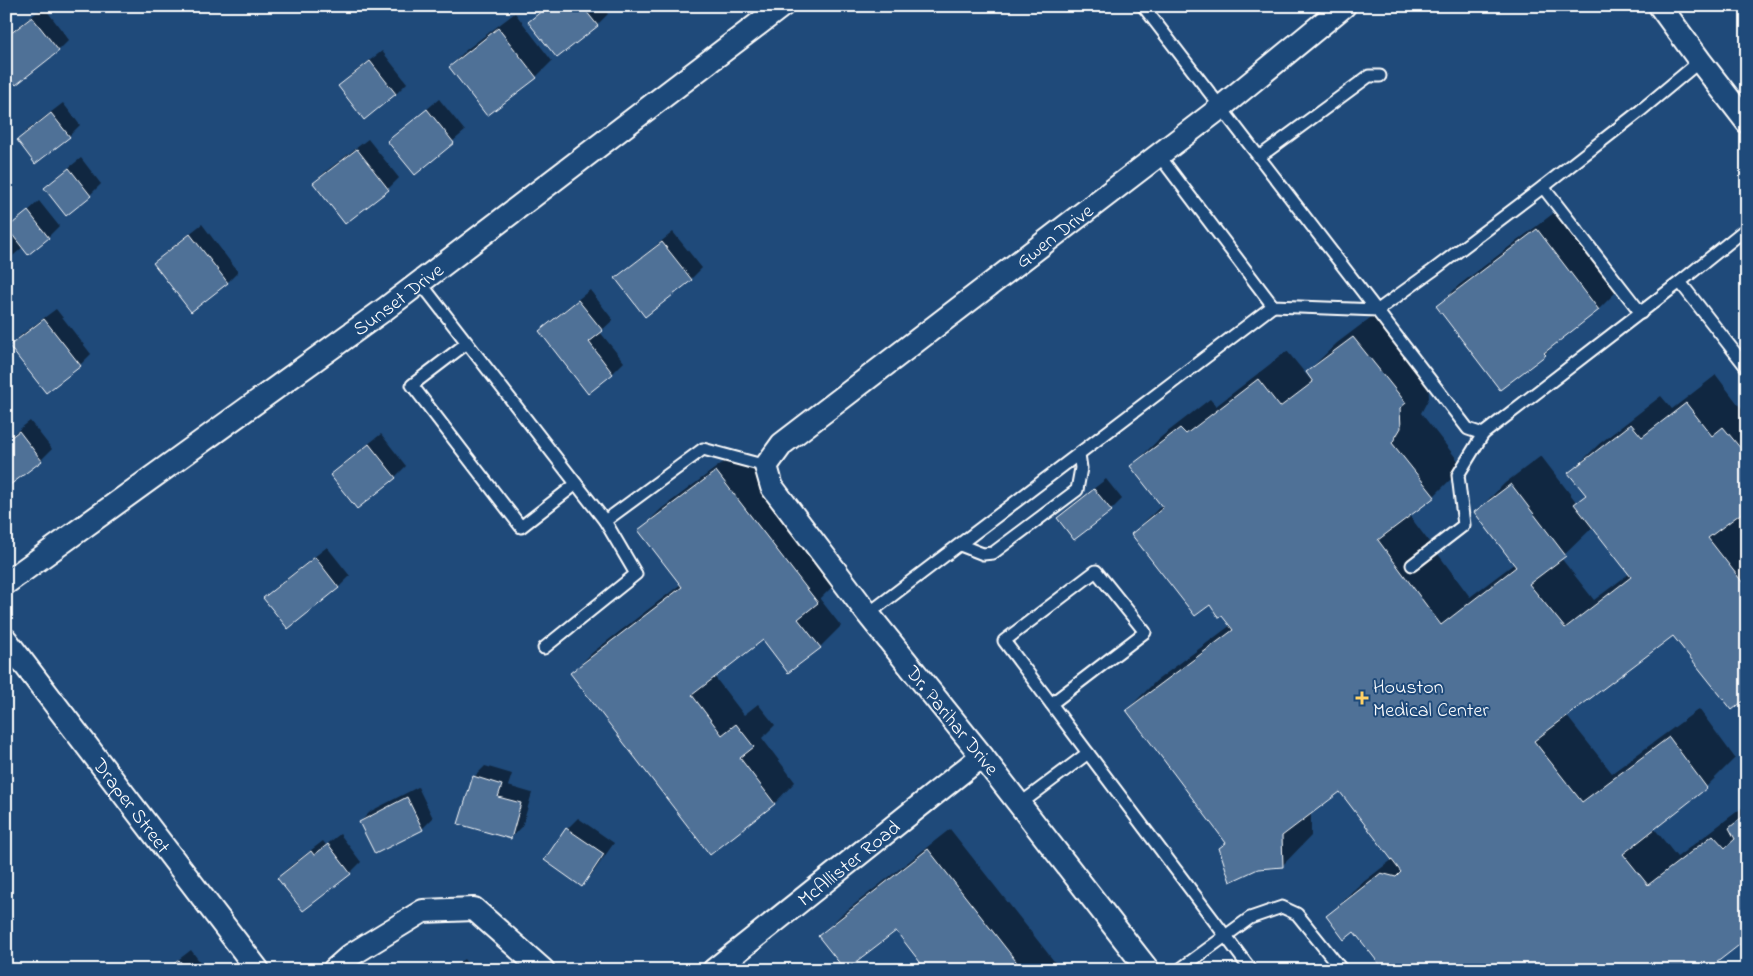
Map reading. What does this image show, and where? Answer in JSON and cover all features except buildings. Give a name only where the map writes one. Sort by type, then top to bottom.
[{"type":"street","name":"Sunset Drive","points":[[6,583],[420,282],[782,6]]},
{"type":"street","name":"Gwen Drive","points":[[766,466],[782,444],[1220,108],[1344,6]]},
{"type":"street","points":[[1660,6],[1747,122]]},
{"type":"street","name":"Dr. Parihar Drive","points":[[766,466],[772,487],[868,614],[1020,804],[1148,970]]},
{"type":"street","name":"Draper Street","points":[[6,640],[258,970]]},
{"type":"street","name":"McAllister Road","points":[[714,970],[982,756]]},
{"type":"street","points":[[334,970],[351,955],[423,911],[474,909],[543,970]]},
{"type":"lane","points":[[1143,6],[1468,429],[1483,434]]},
{"type":"lane","points":[[868,614],[1273,306],[1378,310],[1543,187],[1700,61]]},
{"type":"lane","points":[[1259,157],[1369,76],[1380,76]]},
{"type":"lane","points":[[1158,154],[1273,306]]},
{"type":"lane","points":[[1543,187],[1640,312]]},
{"type":"lane","points":[[1412,565],[1464,526],[1458,475],[1483,434],[1747,228]]},
{"type":"lane","points":[[420,282],[605,521],[636,574],[544,648]]},
{"type":"lane","points":[[1680,282],[1747,368]]},
{"type":"lane","points":[[467,343],[412,385],[515,520],[522,528],[576,484]]},
{"type":"lane","points":[[605,521],[703,449],[766,466]]},
{"type":"lane","points":[[960,545],[983,554],[993,553],[1077,490],[1081,468],[1079,454]]},
{"type":"lane","points":[[1051,704],[1145,632],[1096,571],[1004,641],[1051,704],[1252,970]]},
{"type":"lane","points":[[1020,804],[1088,753]]},
{"type":"lane","points":[[1178,970],[1250,918],[1282,907],[1297,914],[1342,970]]},
{"type":"place","name":"Houston Medical Center","points":[[1362,698]]}]
